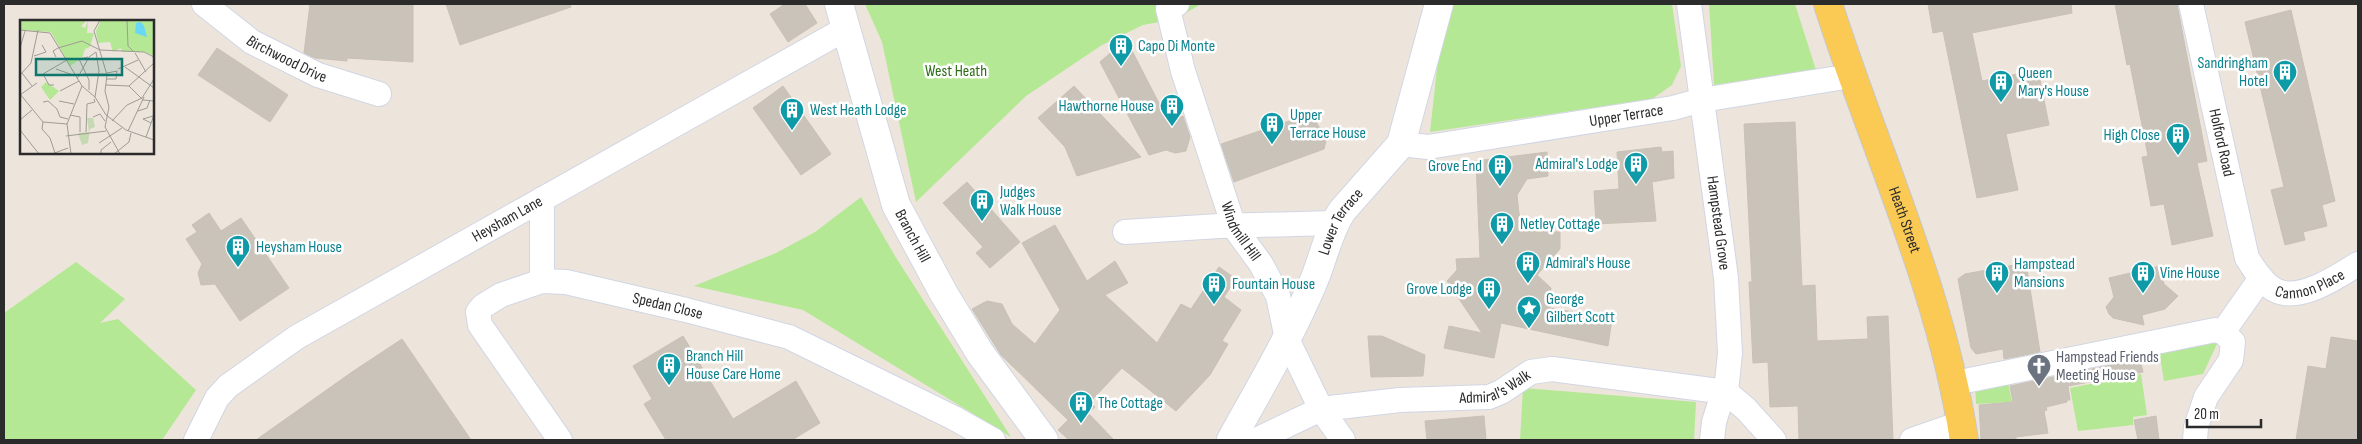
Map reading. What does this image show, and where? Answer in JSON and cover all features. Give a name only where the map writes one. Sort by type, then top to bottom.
[{"type":"main road","name":"Heath Street","points":[[1828,4],[1850,76],[1917,251],[1954,383],[1963,432]]},
{"type":"street","name":"Birchwood Drive","points":[[204,4],[252,42],[318,76],[380,94]]},
{"type":"street","name":"Lower Terrace","points":[[1231,440],[1287,339],[1313,284],[1334,223],[1342,211],[1401,144],[1439,4]]},
{"type":"street","name":"Hampstead Grove","points":[[1689,4],[1726,278],[1730,353],[1726,392],[1714,422],[1712,440]]},
{"type":"street","name":"Holford Road","points":[[2191,4],[2241,239],[2247,258],[2261,278]]},
{"type":"street","name":"Windmill Hill","points":[[1173,6],[1183,71],[1234,227],[1261,264],[1278,296],[1287,339],[1321,409],[1343,440]]},
{"type":"street","name":"Heysham Lane","points":[[196,440],[217,398],[228,386],[297,337],[542,199],[843,16]]},
{"type":"street","name":"Branch Hill","points":[[843,16],[896,205],[944,294],[980,353],[1044,440]]},
{"type":"street","name":"Upper Terrace","points":[[1401,144],[1428,147],[1673,108],[1702,100],[1850,76]]},
{"type":"street","points":[[542,199],[542,281]]},
{"type":"street","points":[[1125,232],[1334,223]]},
{"type":"street","name":"Cannon Place","points":[[2261,278],[2276,291],[2300,292],[2322,286],[2358,264]]},
{"type":"street","points":[[2223,332],[2261,278]]},
{"type":"street","name":"Spedan Close","points":[[560,440],[480,325],[478,312],[483,306],[495,299],[542,281],[566,282],[686,310],[789,337],[954,418],[993,440]]},
{"type":"street","points":[[1954,383],[2214,330],[2223,332],[2233,342],[2231,360],[2206,397],[2196,427],[2195,440]]},
{"type":"street","name":"Admiral's Walk","points":[[1256,440],[1321,409],[1400,400],[1489,397],[1501,392],[1532,372],[1552,370],[1726,392]]},
{"type":"street","points":[[1726,392],[1746,409],[1774,440]]},
{"type":"street","points":[[1912,440],[1963,432]]},
{"type":"green space","name":"West Heath","points":[[865,4],[1201,4],[1176,19],[1143,25],[1102,45],[1026,96],[916,202],[882,42]]},
{"type":"green space","points":[[1454,4],[1672,4],[1681,66],[1672,85],[1652,99],[1430,132],[1440,41]]},
{"type":"green space","points":[[1709,4],[1795,4],[1816,70],[1714,85]]},
{"type":"green space","points":[[861,197],[895,256],[1011,437],[803,310],[694,286],[776,253],[815,232]]},
{"type":"green space","points":[[76,262],[125,299],[100,323],[118,319],[196,390],[162,440],[4,440],[4,313]]},
{"type":"green space","points":[[2210,337],[2217,344],[2203,374],[2164,381],[2159,350]]},
{"type":"green space","points":[[2141,374],[2147,415],[2133,417],[2133,425],[2078,431],[2070,388]]},
{"type":"green space","points":[[2007,378],[2012,402],[1976,404],[1975,383]]},
{"type":"green space","points":[[1523,388],[1696,402],[1694,440],[1520,440]]},
{"type":"building","points":[[310,4],[413,4],[413,62],[347,58],[347,61],[315,58],[304,53]]},
{"type":"building","points":[[446,4],[570,4],[571,7],[460,45]]},
{"type":"building","points":[[785,4],[805,4],[817,23],[788,42],[770,14]]},
{"type":"building","name":"Queen Mary's House","points":[[1928,4],[2071,4],[2072,13],[1972,33],[1982,81],[2038,70],[2049,125],[2006,134],[2018,190],[1977,198],[1943,31],[1933,33]]},
{"type":"building","points":[[2115,4],[2177,4],[2207,161],[2197,163],[2213,236],[2172,245],[2164,204],[2151,206],[2142,157],[2148,156],[2130,64],[2127,65]]},
{"type":"building","points":[[2291,10],[2335,201],[2322,205],[2327,226],[2303,232],[2305,240],[2285,245],[2271,190],[2284,187],[2245,22]]},
{"type":"building","points":[[1126,39],[1164,113],[1175,110],[1179,118],[1183,116],[1190,137],[1186,151],[1175,153],[1166,150],[1149,155],[1100,62]]},
{"type":"building","points":[[217,48],[288,95],[270,122],[198,75]]},
{"type":"building","name":"West Heath Lodge","points":[[783,86],[831,154],[801,175],[753,108]]},
{"type":"building","points":[[1074,86],[1141,157],[1077,176],[1065,147],[1038,118]]},
{"type":"building","name":"Upper Terrace House","points":[[1313,113],[1318,126],[1324,130],[1326,141],[1324,149],[1234,182],[1221,144]]},
{"type":"building","points":[[1795,122],[1802,286],[1815,285],[1817,341],[1868,339],[1867,317],[1888,316],[1893,440],[1799,440],[1798,406],[1770,407],[1768,362],[1753,363],[1749,282],[1752,282],[1744,124]]},
{"type":"building","name":"Admiral's Lodge","points":[[1661,147],[1662,152],[1673,151],[1674,178],[1652,182],[1656,221],[1596,224],[1594,191],[1619,189],[1617,152]]},
{"type":"building","points":[[1547,152],[1548,176],[1527,179],[1517,195],[1521,231],[1560,232],[1560,249],[1537,275],[1551,288],[1550,308],[1612,319],[1608,346],[1501,323],[1494,358],[1444,348],[1449,326],[1482,333],[1447,281],[1457,270],[1456,259],[1480,258],[1476,161]]},
{"type":"building","name":"Judges Walk House","points":[[967,182],[1020,242],[990,268],[976,253],[983,247],[943,203]]},
{"type":"building","name":"Heysham House","points":[[209,213],[221,231],[241,218],[289,288],[240,321],[215,284],[201,285],[198,273],[202,264],[186,239],[197,232],[192,225]]},
{"type":"building","points":[[1055,225],[1087,281],[1115,261],[1128,283],[1105,295],[1157,343],[1181,304],[1191,309],[1219,267],[1236,279],[1224,297],[1241,310],[1222,341],[1228,344],[1210,375],[1176,411],[1122,368],[1090,402],[1095,407],[1088,413],[1114,440],[1069,440],[1058,430],[1068,420],[1001,355],[972,309],[987,301],[1002,304],[1012,324],[1035,344],[1060,310],[1022,243]]},
{"type":"building","points":[[2026,263],[2040,352],[2004,359],[2003,349],[1976,354],[1971,348],[1958,279],[1965,274]]},
{"type":"building","name":"Vine House","points":[[2160,266],[2164,284],[2178,296],[2165,309],[2142,315],[2144,325],[2113,318],[2106,307],[2114,297],[2109,278]]},
{"type":"building","name":"Branch Hill House Care Home","points":[[683,336],[733,419],[796,381],[820,423],[792,440],[666,440],[644,404],[652,399],[633,366]]},
{"type":"building","points":[[1368,336],[1382,336],[1425,355],[1423,376],[1371,377]]},
{"type":"building","points":[[2331,337],[2358,341],[2358,440],[2296,440],[2308,366],[2326,369]]},
{"type":"building","points":[[402,339],[471,440],[256,440],[352,372]]},
{"type":"building","points":[[2140,359],[2143,372],[2068,386],[2070,400],[2046,407],[2047,410],[2044,411],[2048,433],[2016,437],[2016,440],[1981,440],[1979,405],[2013,402],[2010,386]]},
{"type":"building","points":[[1484,416],[1486,440],[1427,440],[1425,421]]},
{"type":"building","points":[[2156,416],[2159,440],[2138,440],[2134,420]]},
{"type":"place","name":"Capo Di Monte","points":[[1121,67]]},
{"type":"place","name":"Sandringham Hotel","points":[[2285,93]]},
{"type":"place","name":"Queen Mary's House","points":[[2001,103]]},
{"type":"place","name":"Hawthorne House","points":[[1172,127]]},
{"type":"place","name":"West Heath Lodge","points":[[792,131]]},
{"type":"place","name":"Upper Terrace House","points":[[1272,145]]},
{"type":"place","name":"High Close","points":[[2178,156]]},
{"type":"place","name":"Admiral's Lodge","points":[[1636,185]]},
{"type":"place","name":"Grove End","points":[[1500,187]]},
{"type":"place","name":"Judges Walk House","points":[[982,222]]},
{"type":"place","name":"Netley Cottage","points":[[1502,245]]},
{"type":"place","name":"Heysham House","points":[[238,268]]},
{"type":"place","name":"Admiral's House","points":[[1528,284]]},
{"type":"place","name":"Hampstead Mansions","points":[[1997,294]]},
{"type":"place","name":"Vine House","points":[[2143,294]]},
{"type":"place","name":"Fountain House","points":[[1214,305]]},
{"type":"place","name":"Grove Lodge","points":[[1489,310]]},
{"type":"place","name":"George Gilbert Scott","points":[[1529,329]]},
{"type":"place","name":"Branch Hill House Care Home","points":[[669,386]]},
{"type":"place","name":"Hampstead Friends Meeting House","points":[[2039,387]]},
{"type":"place","name":"The Cottage","points":[[1081,424]]}]
